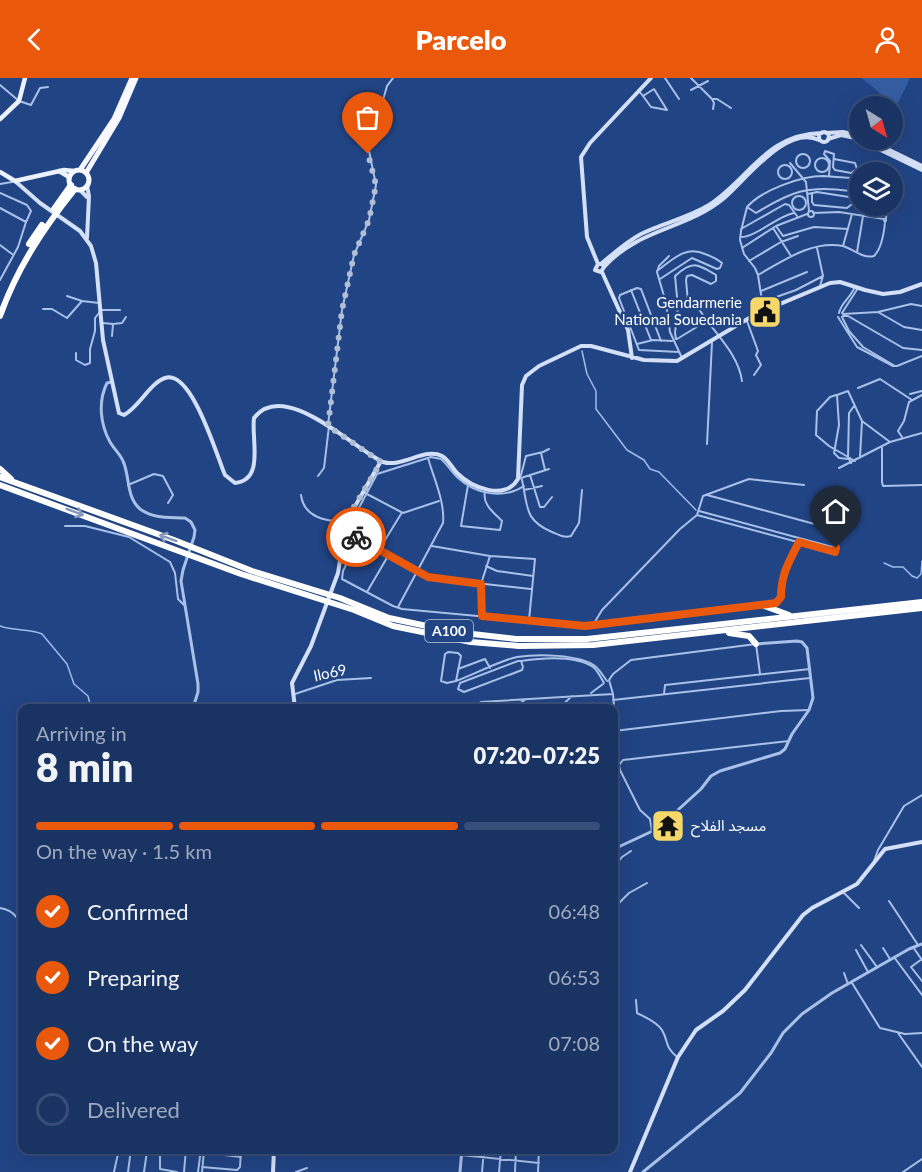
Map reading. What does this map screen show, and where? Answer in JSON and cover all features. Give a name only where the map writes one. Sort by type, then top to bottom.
[{"type":"highway","points":[[75,188],[69,177],[77,171],[114,119],[134,78]]},
{"type":"highway","points":[[0,304],[26,249],[75,188],[87,185],[86,173],[119,118],[134,78]]},
{"type":"highway","points":[[77,171],[86,173]]},
{"type":"highway","points":[[0,316],[11,287],[29,253],[75,188]]},
{"type":"highway","points":[[0,469],[11,478],[36,490]]},
{"type":"highway","name":"A100","points":[[0,477],[184,543],[245,568],[340,598],[389,618],[455,633],[516,639],[575,640],[922,602]]},
{"type":"highway","name":"A100","points":[[0,485],[241,574],[354,610],[393,626],[435,636],[508,645],[566,646],[922,608]]},
{"type":"highway","points":[[762,605],[792,616]]},
{"type":"highway","points":[[756,644],[753,633],[775,625]]},
{"type":"highway","points":[[719,631],[749,636],[756,644]]},
{"type":"main road","points":[[0,119],[19,101],[25,78]]},
{"type":"main road","points":[[632,358],[628,330],[587,237],[581,157],[590,143],[651,78]]},
{"type":"main road","points":[[601,267],[634,238],[708,205],[764,154],[781,142],[801,135],[843,132],[849,134]]},
{"type":"main road","points":[[824,133],[828,139]]},
{"type":"main road","points":[[819,140],[824,133]]},
{"type":"main road","points":[[601,267],[632,243],[702,213],[715,205],[760,162],[782,146],[806,137],[824,142],[841,135],[849,136]]},
{"type":"main road","points":[[885,150],[922,168]]},
{"type":"main road","points":[[888,150],[922,168]]},
{"type":"main road","points":[[15,181],[57,171],[77,171]]},
{"type":"main road","points":[[57,171],[69,177]]},
{"type":"main road","points":[[0,172],[15,181],[87,239],[91,246],[96,263],[100,323],[117,411],[124,415],[132,410],[162,379],[170,377],[176,379],[194,399],[225,475],[235,483],[243,482],[251,475],[254,454],[253,422],[260,412],[274,407],[290,407],[328,426],[381,462],[393,464],[430,454],[439,455],[466,480],[497,492],[511,488],[520,476],[521,390],[529,373],[539,366],[581,346],[591,346],[632,358],[670,362],[683,358],[712,342],[756,314],[820,286],[840,282],[875,293],[892,293],[922,284]]},
{"type":"main road","points":[[87,185],[87,239]]},
{"type":"main road","points":[[75,188],[85,194],[88,200]]},
{"type":"main road","points":[[295,704],[291,687],[309,651],[335,581],[342,559],[346,522],[381,462]]},
{"type":"main road","points":[[294,680],[296,704]]},
{"type":"main road","points":[[630,1172],[678,1057],[696,1030],[728,1006],[758,976],[797,921],[812,908],[862,880],[880,853],[892,846],[922,842]]},
{"type":"main road","points":[[274,1172],[275,1154]]},
{"type":"street","points":[[318,476],[324,468],[342,310],[354,255],[369,220],[376,185],[367,141],[387,86],[393,78]]},
{"type":"street","points":[[665,78],[679,99]]},
{"type":"street","points":[[691,78],[712,99],[713,109]]},
{"type":"street","points":[[691,90],[708,81]]},
{"type":"street","points":[[0,85],[19,101],[32,105],[40,88],[48,87]]},
{"type":"street","points":[[639,91],[651,107],[667,110],[654,89],[643,96]]},
{"type":"street","points":[[712,99],[717,99],[731,108]]},
{"type":"street","points":[[829,176],[830,161],[825,152],[832,152],[835,170],[851,173],[856,170],[855,163],[834,159]]},
{"type":"street","points":[[796,163],[797,157],[803,154],[809,157],[812,164],[816,170],[821,172],[829,166],[822,158],[817,160],[812,164],[808,167],[803,169],[796,163]]},
{"type":"street","points":[[790,164],[790,175],[787,178],[780,177],[779,168],[783,165],[796,163]]},
{"type":"street","points":[[790,164],[803,178],[814,206],[848,208],[852,205],[849,197],[810,193]]},
{"type":"street","points":[[747,207],[756,213],[782,198],[807,189],[850,191],[855,187],[855,182],[852,178],[829,176],[803,178],[774,190],[747,207],[740,237],[742,248],[758,275],[762,302],[756,314]]},
{"type":"street","points":[[0,184],[15,181]]},
{"type":"street","points":[[0,192],[30,207],[31,211],[21,242],[0,280]]},
{"type":"street","points":[[810,193],[807,202],[804,207],[800,209],[794,207],[792,203],[798,196],[804,198],[807,202],[810,217],[813,213]]},
{"type":"street","points":[[741,229],[785,204],[789,205],[798,217]]},
{"type":"street","points":[[0,208],[26,222]]},
{"type":"street","points":[[742,248],[775,227],[808,212],[849,214]]},
{"type":"street","points":[[740,237],[748,236],[781,217],[795,213]]},
{"type":"street","points":[[843,246],[851,216]]},
{"type":"street","points":[[857,252],[863,216],[885,220]]},
{"type":"street","points":[[758,275],[791,256],[817,247],[843,246],[869,257],[876,254],[882,238],[886,216]]},
{"type":"street","points":[[775,227],[783,236],[814,227],[848,229]]},
{"type":"street","points":[[775,227],[791,256]]},
{"type":"street","points":[[749,261],[782,242],[798,236]]},
{"type":"street","points":[[0,245],[13,255]]},
{"type":"street","points":[[817,247],[823,276],[820,286]]},
{"type":"street","points":[[657,271],[690,250],[699,251],[722,263],[717,269],[695,258],[690,258],[660,279]]},
{"type":"street","points":[[669,256],[657,271],[666,303],[668,327],[683,358]]},
{"type":"street","points":[[675,340],[678,307],[675,284],[677,274],[695,264],[716,275],[716,281],[712,284],[692,275],[687,277],[688,302],[678,307]]},
{"type":"street","points":[[760,291],[807,272]]},
{"type":"street","points":[[823,276],[830,283]]},
{"type":"street","points":[[762,302],[796,290],[823,276]]},
{"type":"street","points":[[841,315],[856,287]]},
{"type":"street","points":[[662,341],[641,289],[637,288],[621,294],[619,297],[637,345],[643,351],[679,352]]},
{"type":"street","points":[[631,290],[651,340]]},
{"type":"street","points":[[67,296],[99,303]]},
{"type":"street","points":[[43,309],[52,309],[67,318],[82,301]]},
{"type":"street","points":[[696,304],[704,320],[720,337],[741,374],[742,381]]},
{"type":"street","points":[[841,315],[878,312],[911,304],[922,306]]},
{"type":"street","points":[[76,353],[76,360],[80,364],[90,363],[99,311],[120,310]]},
{"type":"street","points":[[878,312],[904,327],[922,330]]},
{"type":"street","points":[[841,315],[848,316],[903,348],[922,350]]},
{"type":"street","points":[[841,315],[857,346],[895,366],[922,356]]},
{"type":"street","points":[[100,323],[122,323],[126,317]]},
{"type":"street","points":[[747,321],[761,365],[754,375]]},
{"type":"street","points":[[112,336],[113,324]]},
{"type":"street","points":[[637,345],[651,340],[675,340],[700,325]]},
{"type":"street","points":[[708,444],[712,342]]},
{"type":"street","points":[[858,388],[881,379],[912,400]]},
{"type":"street","points":[[111,382],[107,383],[104,390],[101,410],[110,442],[124,463],[133,499],[139,508],[164,518],[185,518],[194,526],[195,537],[184,565],[181,581],[198,684],[194,704]]},
{"type":"street","points":[[855,461],[816,435],[817,411],[830,397],[848,391],[862,421],[890,442]]},
{"type":"street","points":[[902,437],[898,431],[904,421],[909,402],[922,393]]},
{"type":"street","points":[[910,394],[922,393]]},
{"type":"street","points":[[837,395],[839,425],[834,453],[839,458],[849,459],[851,463]]},
{"type":"street","points":[[848,457],[849,412],[854,406]]},
{"type":"street","points":[[860,458],[862,421]]},
{"type":"street","points":[[839,468],[890,442],[922,433]]},
{"type":"street","points":[[882,447],[883,486],[922,485]]},
{"type":"street","points":[[549,449],[526,456],[520,476],[530,516],[534,522],[540,527],[566,537],[573,533],[579,523],[582,490]]},
{"type":"street","points":[[520,476],[547,470],[541,453]]},
{"type":"street","points":[[397,608],[443,523],[444,515],[428,458]]},
{"type":"street","points":[[531,589],[432,578],[359,538],[345,533],[365,493],[379,472],[428,458],[441,459],[455,475],[468,485],[484,492],[502,494],[542,486]]},
{"type":"street","points":[[128,485],[154,474],[162,476],[173,495],[168,503]]},
{"type":"street","points":[[530,475],[541,507],[544,507],[552,497]]},
{"type":"street","points":[[593,625],[602,610],[698,513],[701,498],[749,479],[804,485]]},
{"type":"street","points":[[468,485],[461,526],[500,530],[502,521],[485,501],[484,492]]},
{"type":"street","points":[[365,493],[402,513],[440,501]]},
{"type":"street","points":[[301,495],[304,505],[313,515],[346,522]]},
{"type":"street","points":[[698,513],[835,550],[829,532],[822,526],[707,495]]},
{"type":"street","points":[[379,550],[402,513]]},
{"type":"street","points":[[65,526],[85,526],[129,537],[170,561],[175,573],[178,599],[184,604]]},
{"type":"street","points":[[359,538],[342,571],[342,577],[397,608],[578,626],[776,603],[780,599],[780,585],[784,573],[800,541]]},
{"type":"street","points":[[432,546],[490,556],[535,560],[529,620]]},
{"type":"street","points":[[367,592],[388,555]]},
{"type":"street","points":[[482,616],[481,584],[490,556]]},
{"type":"street","points":[[486,566],[496,571],[533,576]]},
{"type":"street","points":[[586,695],[631,660],[756,644],[802,642],[807,648],[814,692],[809,710],[785,749],[780,753],[729,768],[711,776],[701,789],[652,831],[618,847]]},
{"type":"street","points":[[756,644],[760,674]]},
{"type":"street","points":[[456,681],[460,655],[457,652],[446,652],[441,681],[447,683],[456,681],[520,659],[545,655],[578,660],[595,666],[605,682]]},
{"type":"street","points":[[458,669],[484,659],[487,660],[490,668]]},
{"type":"street","points":[[520,659],[524,667],[521,670],[464,692],[459,690],[460,683],[520,659]]},
{"type":"street","points":[[664,694],[665,685],[811,669]]},
{"type":"street","points":[[610,677],[609,683],[614,704]]},
{"type":"street","name":"Ilo69","points":[[295,694],[333,681],[371,678]]},
{"type":"street","points":[[614,700],[812,678]]},
{"type":"street","points":[[713,679],[714,689]]},
{"type":"street","points":[[599,687],[602,694]]},
{"type":"street","points":[[477,704],[613,694]]},
{"type":"street","points":[[563,704],[572,696]]},
{"type":"street","points":[[519,704],[526,699]]},
{"type":"street","points":[[618,731],[781,711],[809,710]]},
{"type":"street","points":[[652,831],[650,819],[638,807],[620,770],[620,762],[623,760],[790,740]]},
{"type":"street","points":[[874,861],[904,806],[922,795]]},
{"type":"street","points":[[618,860],[631,851]]},
{"type":"street","points":[[618,904],[628,893],[647,883]]},
{"type":"street","points":[[842,891],[859,908]]},
{"type":"street","points":[[642,1172],[740,1093],[790,1024],[813,1004],[890,959],[920,945],[889,901]]},
{"type":"street","points":[[0,908],[8,909],[15,914],[18,923]]},
{"type":"street","points":[[861,945],[877,967]]},
{"type":"street","points":[[913,947],[922,960],[911,967],[922,981]]},
{"type":"street","points":[[883,948],[890,959]]},
{"type":"street","points":[[856,950],[868,972]]},
{"type":"street","points":[[894,957],[922,995]]},
{"type":"street","points":[[844,973],[880,1028],[898,1033],[922,1034]]},
{"type":"street","points":[[636,1000],[636,1013],[651,1020],[662,1029],[666,1044],[678,1057]]},
{"type":"street","points":[[898,1033],[922,1066]]},
{"type":"street","points":[[114,1172],[118,1154]]},
{"type":"street","points":[[128,1172],[130,1154]]},
{"type":"street","points":[[144,1172],[146,1154]]},
{"type":"street","points":[[160,1154],[160,1169],[177,1172]]},
{"type":"street","points":[[184,1172],[186,1154]]},
{"type":"street","points":[[200,1172],[202,1154]]},
{"type":"street","points":[[200,1172],[202,1154]]},
{"type":"street","points":[[202,1167],[237,1170],[240,1167],[241,1157],[224,1154]]},
{"type":"street","points":[[482,1172],[483,1154]]},
{"type":"street","points":[[499,1172],[500,1154]]},
{"type":"street","points":[[515,1172],[516,1154]]},
{"type":"street","points":[[538,1172],[539,1154]]},
{"type":"street","points":[[460,1172],[461,1155],[539,1163]]},
{"type":"street","points":[[903,1172],[922,1159]]},
{"type":"street","points":[[296,1172],[307,1168]]},
{"type":"shaded area","points":[[862,78],[910,78],[901,96],[881,94]]},
{"type":"waterway","points":[[582,351],[587,374],[596,391],[596,409],[627,450],[644,460],[650,469],[659,472],[696,510]]},
{"type":"waterway","points":[[884,563],[893,567],[903,567],[917,578],[921,574],[922,561]]},
{"type":"waterway","points":[[0,626],[42,634],[67,664],[74,684],[88,696],[90,704]]},
{"type":"way so far","points":[[356,537],[347,532],[344,534],[346,522],[381,462],[328,426],[342,310],[354,255],[369,220],[376,185],[368,154]]},
{"type":"place","name":"Gendarmerie National Souedania","points":[[765,312]]},
{"type":"place","name":"مسجد الفلاح","points":[[668,826]]},
{"type":"route","points":[[356,537],[428,577],[481,584],[482,616],[578,626],[776,603],[781,597],[780,585],[784,573],[799,542],[835,552],[836,548]]}]
